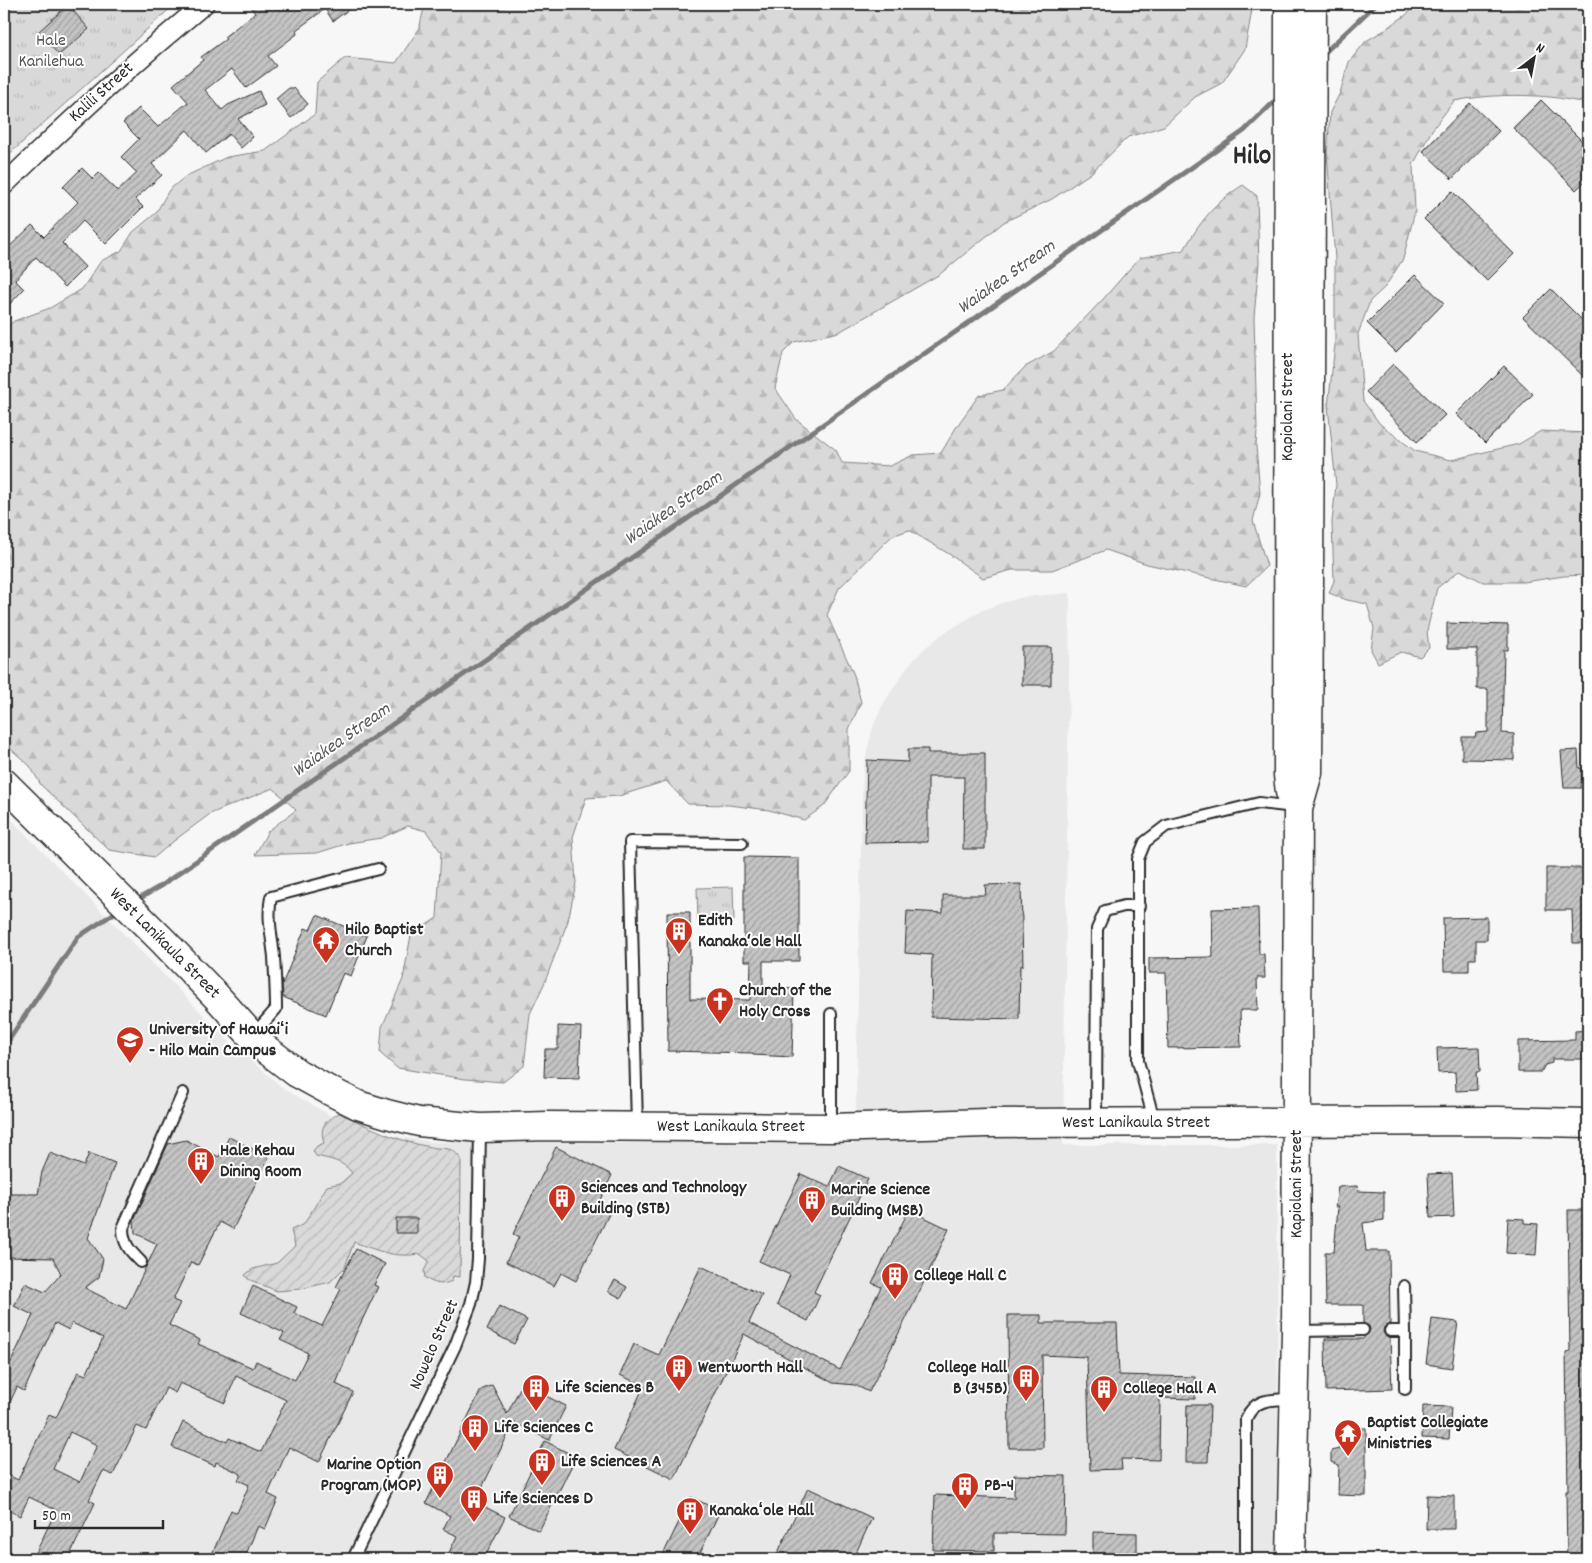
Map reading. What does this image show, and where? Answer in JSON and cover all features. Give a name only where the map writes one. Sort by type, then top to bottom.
[{"type":"street","name":"Kalili Street","points":[[4,185],[45,144],[164,37],[204,4]]},
{"type":"street","name":"Kapiolani Street","points":[[1289,4],[1288,775],[1290,792],[1298,808]]},
{"type":"street","name":"Kapiolani Street","points":[[1291,1559],[1296,1331],[1298,808],[1308,773],[1312,4]]},
{"type":"street","name":"West Lanikaula Street","points":[[4,783],[163,941],[259,1044],[297,1073],[358,1105],[419,1122],[480,1128],[831,1128],[986,1123],[1498,1121],[1588,1123]]},
{"type":"lane","points":[[1155,1123],[1138,1061],[1138,859],[1145,842],[1166,826],[1259,803],[1298,808]]},
{"type":"lane","points":[[637,1127],[630,842],[742,843]]},
{"type":"lane","points":[[259,1044],[262,1025],[276,1009],[274,955],[270,930],[271,897],[378,868]]},
{"type":"lane","points":[[1096,1123],[1097,929],[1105,911],[1124,906],[1139,906]]},
{"type":"lane","points":[[831,1014],[831,1128]]},
{"type":"lane","points":[[141,1262],[128,1250],[123,1238],[123,1228],[183,1093]]},
{"type":"lane","name":"Nowelo Street","points":[[353,1559],[456,1346],[471,1304],[476,1282],[478,1259],[480,1128]]},
{"type":"lane","points":[[1404,1286],[1405,1389]]},
{"type":"lane","points":[[1296,1331],[1363,1330]]},
{"type":"lane","points":[[1390,1331],[1405,1331]]},
{"type":"lane","points":[[1246,1559],[1246,1419],[1251,1408],[1261,1401],[1294,1399]]},
{"type":"shaded area","name":"University of Hawaiʻi - Hilo Main Campus","points":[[1070,593],[1063,1145],[1277,1145],[1278,1559],[4,1559],[4,812],[229,1041],[283,1088],[330,1115],[381,1134],[432,1142],[855,1144],[863,772],[873,727],[882,706],[907,667],[941,635],[980,611],[1002,603],[1024,597]]},
{"type":"green space","name":"Hale Kanilehua","points":[[4,4],[175,4],[4,159]]},
{"type":"green space","points":[[425,4],[1253,4],[1245,49],[1222,83],[1195,97],[1164,126],[1128,137],[1091,173],[1052,199],[1004,222],[940,274],[839,332],[794,342],[783,353],[775,388],[796,419],[836,450],[842,463],[890,466],[913,455],[941,453],[979,395],[1003,390],[1025,367],[1054,351],[1139,258],[1184,250],[1216,206],[1243,185],[1257,196],[1259,263],[1254,317],[1256,446],[1260,493],[1253,521],[1267,566],[1246,586],[1147,564],[1106,550],[1052,570],[1012,570],[983,578],[949,554],[909,530],[892,536],[839,588],[827,615],[854,675],[861,702],[849,729],[849,771],[824,806],[804,820],[769,810],[729,805],[688,804],[666,781],[619,796],[586,798],[573,837],[576,883],[568,921],[544,984],[530,1014],[524,1066],[503,1082],[465,1079],[397,1068],[380,1053],[382,1027],[403,979],[411,935],[437,918],[441,852],[426,831],[408,826],[381,838],[349,843],[317,853],[255,855],[268,831],[296,810],[273,788],[210,814],[155,857],[109,850],[41,785],[30,766],[4,743],[4,330],[14,321],[50,308],[82,289],[101,261],[121,251],[133,232],[156,213],[169,190],[186,176],[227,157],[265,151],[315,114],[317,82],[345,58],[396,63],[419,29]]},
{"type":"green space","points":[[1417,4],[1588,4],[1588,102],[1514,95],[1478,97],[1454,101],[1432,130],[1413,165],[1415,211],[1403,259],[1385,287],[1370,301],[1358,334],[1363,401],[1380,424],[1415,451],[1451,460],[1519,444],[1541,431],[1588,433],[1588,575],[1564,576],[1524,582],[1483,582],[1460,570],[1437,588],[1427,631],[1429,648],[1420,657],[1401,652],[1378,663],[1371,650],[1374,628],[1367,604],[1347,600],[1329,593],[1334,581],[1332,522],[1336,485],[1328,406],[1335,345],[1335,259],[1327,153],[1330,112],[1340,93],[1349,62],[1366,41],[1406,15]]},
{"type":"green space","points":[[733,887],[734,921],[698,921],[697,888]]},
{"type":"green space","points":[[339,1113],[395,1137],[419,1145],[452,1150],[458,1155],[461,1160],[460,1277],[453,1276],[452,1281],[441,1284],[435,1283],[425,1278],[424,1271],[429,1261],[420,1254],[394,1254],[354,1242],[345,1267],[330,1282],[301,1289],[277,1291],[248,1279],[245,1275],[253,1269],[277,1263],[295,1246],[291,1230],[304,1224],[327,1186],[341,1183],[352,1173],[341,1163],[316,1156],[313,1151],[317,1146],[324,1143],[322,1132],[324,1125]]},
{"type":"building","points":[[248,4],[274,4],[279,10],[287,4],[356,4],[333,21],[325,9],[296,30],[297,34],[268,56],[276,66],[246,88],[232,69],[205,90],[222,110],[228,105],[259,91],[265,105],[238,119],[253,137],[241,148],[229,134],[206,153],[187,130],[152,164],[162,175],[135,199],[143,207],[106,244],[83,221],[62,243],[85,267],[65,287],[36,257],[15,280],[24,289],[4,310],[4,252],[32,225],[44,237],[78,202],[63,187],[82,168],[93,179],[99,173],[118,191],[137,173],[121,157],[139,139],[123,123],[139,108],[158,127],[188,102],[173,85],[203,60],[201,57],[226,39],[224,37],[255,13]]},
{"type":"building","points":[[68,5],[89,29],[59,55],[38,32]]},
{"type":"building","points":[[289,88],[294,88],[308,104],[291,118],[276,99]]},
{"type":"building","points":[[1541,100],[1588,147],[1588,178],[1576,190],[1513,128]]},
{"type":"building","points":[[1470,103],[1499,131],[1452,179],[1423,151]]},
{"type":"building","points":[[1452,191],[1514,254],[1487,281],[1424,219]]},
{"type":"building","points":[[1415,275],[1444,303],[1396,352],[1367,323]]},
{"type":"building","points":[[1551,289],[1588,326],[1588,381],[1523,317]]},
{"type":"building","points":[[1393,364],[1445,415],[1417,442],[1366,392]]},
{"type":"building","points":[[1504,366],[1533,394],[1485,443],[1456,414]]},
{"type":"building","points":[[1447,623],[1508,625],[1508,650],[1504,650],[1502,733],[1514,734],[1514,760],[1462,759],[1462,737],[1475,737],[1476,733],[1488,732],[1488,689],[1477,689],[1477,649],[1447,649]]},
{"type":"building","points":[[1022,647],[1051,647],[1051,685],[1022,685]]},
{"type":"building","points":[[908,749],[928,749],[928,753],[985,753],[985,849],[963,849],[964,777],[928,777],[928,842],[865,843],[867,760],[908,762]]},
{"type":"building","points":[[1578,750],[1579,768],[1582,768],[1581,788],[1564,788],[1561,751]]},
{"type":"building","points":[[744,857],[799,858],[799,961],[763,961],[763,987],[794,989],[792,1057],[753,1055],[753,1053],[668,1051],[667,912],[690,912],[690,999],[750,1000],[751,961],[744,961]]},
{"type":"building","points":[[1546,868],[1587,868],[1588,943],[1573,943],[1572,910],[1546,910]]},
{"type":"building","points":[[1021,884],[1023,966],[1020,966],[1019,1019],[931,1017],[932,955],[905,953],[907,911],[943,913],[943,895],[986,895],[985,885]]},
{"type":"building","points":[[1258,908],[1259,954],[1264,954],[1265,978],[1257,978],[1258,1010],[1240,1010],[1241,1047],[1168,1048],[1166,973],[1149,973],[1149,958],[1213,957],[1212,909]]},
{"type":"building","name":"Hilo Baptist Church","points":[[317,915],[367,936],[351,976],[343,973],[326,1015],[283,997],[282,985],[305,928],[310,930]]},
{"type":"building","points":[[1487,917],[1487,940],[1476,940],[1476,959],[1469,959],[1469,971],[1444,971],[1443,918]]},
{"type":"building","points":[[558,1026],[581,1027],[579,1078],[544,1077],[545,1049],[558,1049]]},
{"type":"building","points":[[1588,1030],[1588,1059],[1552,1059],[1552,1063],[1545,1065],[1541,1072],[1518,1072],[1518,1041],[1575,1040],[1575,1031]]},
{"type":"building","points":[[1479,1047],[1480,1072],[1476,1072],[1477,1090],[1456,1091],[1455,1072],[1438,1073],[1437,1048]]},
{"type":"building","points":[[229,1137],[269,1157],[233,1229],[220,1222],[198,1265],[191,1262],[173,1300],[180,1303],[169,1325],[200,1340],[198,1344],[253,1368],[256,1361],[295,1380],[308,1353],[280,1340],[284,1333],[241,1313],[253,1286],[297,1307],[294,1313],[322,1326],[341,1289],[336,1287],[356,1249],[385,1264],[374,1285],[378,1287],[355,1335],[336,1384],[353,1392],[319,1462],[289,1447],[268,1494],[278,1499],[265,1529],[258,1526],[244,1559],[210,1559],[231,1510],[237,1513],[249,1485],[238,1480],[241,1474],[216,1462],[215,1466],[172,1447],[183,1422],[227,1442],[229,1438],[261,1452],[286,1400],[236,1376],[225,1403],[180,1383],[175,1393],[166,1388],[146,1430],[137,1426],[113,1475],[103,1471],[89,1500],[95,1503],[68,1559],[33,1559],[56,1510],[29,1497],[20,1516],[4,1508],[4,1473],[18,1480],[49,1415],[56,1418],[78,1372],[86,1375],[103,1338],[72,1323],[69,1330],[55,1323],[24,1391],[17,1387],[4,1415],[4,1377],[33,1315],[14,1306],[25,1283],[45,1292],[61,1274],[53,1258],[4,1257],[4,1194],[38,1194],[42,1172],[50,1153],[84,1166],[89,1153],[115,1163],[88,1238],[103,1259],[99,1277],[85,1288],[126,1309],[157,1244],[135,1233],[134,1221],[168,1144],[186,1140],[219,1157]],"holes":[[[70,1432],[97,1445],[80,1482],[53,1469]]]},
{"type":"building","name":"Sciences and Technology Building (STB)","points":[[556,1147],[612,1175],[598,1204],[611,1210],[576,1281],[561,1273],[554,1286],[506,1262],[519,1237],[513,1234]]},
{"type":"building","name":"Marine Science Building (MSB)","points":[[839,1166],[868,1179],[814,1292],[820,1295],[808,1321],[777,1305],[790,1275],[759,1261],[801,1174],[829,1187]]},
{"type":"building","points":[[1452,1173],[1454,1217],[1430,1218],[1428,1174]]},
{"type":"building","points":[[1357,1186],[1358,1191],[1384,1192],[1384,1220],[1363,1223],[1366,1251],[1389,1251],[1390,1324],[1384,1327],[1383,1331],[1386,1337],[1390,1338],[1392,1389],[1326,1391],[1325,1339],[1363,1339],[1370,1330],[1369,1326],[1363,1323],[1363,1305],[1326,1305],[1325,1252],[1334,1252],[1338,1207],[1335,1207],[1338,1187]]},
{"type":"building","points":[[909,1210],[949,1229],[869,1392],[855,1385],[833,1383],[744,1334],[674,1479],[614,1450],[644,1386],[620,1375],[634,1344],[659,1355],[701,1266],[762,1295],[749,1323],[840,1370],[881,1287],[872,1283]]},
{"type":"building","points":[[1568,1210],[1588,1210],[1588,1559],[1567,1559],[1566,1352],[1570,1351]]},
{"type":"building","points":[[396,1218],[417,1218],[417,1233],[396,1233]]},
{"type":"building","points":[[1508,1218],[1524,1219],[1524,1223],[1538,1224],[1536,1255],[1506,1253]]},
{"type":"building","points":[[615,1280],[627,1287],[621,1298],[608,1291]]},
{"type":"building","points":[[499,1306],[527,1320],[514,1344],[487,1330]]},
{"type":"building","points":[[1008,1315],[1041,1315],[1041,1323],[1117,1323],[1119,1375],[1195,1377],[1195,1399],[1160,1398],[1159,1460],[1121,1459],[1122,1469],[1090,1470],[1087,1357],[1042,1355],[1043,1448],[1009,1448]]},
{"type":"building","points":[[1432,1319],[1458,1322],[1452,1368],[1426,1364]]},
{"type":"building","points":[[522,1384],[566,1406],[549,1440],[511,1421],[513,1424],[475,1502],[505,1517],[484,1559],[446,1559],[457,1536],[443,1529],[450,1516],[426,1503],[481,1390],[492,1385],[507,1414]]},
{"type":"building","points":[[1187,1405],[1210,1405],[1208,1462],[1186,1462]]},
{"type":"building","points":[[1423,1406],[1451,1407],[1449,1439],[1422,1438]]},
{"type":"building","name":"Baptist Collegiate Ministries","points":[[1338,1428],[1366,1428],[1366,1496],[1338,1495],[1339,1465],[1331,1462],[1331,1451],[1339,1449]]},
{"type":"building","name":"Life Sciences A","points":[[545,1441],[576,1457],[539,1531],[509,1516]]},
{"type":"building","points":[[1014,1475],[1066,1476],[1065,1534],[994,1533],[994,1551],[933,1550],[935,1495],[1014,1498]]},
{"type":"building","points":[[808,1488],[872,1518],[853,1559],[775,1559]]},
{"type":"building","points":[[1427,1495],[1454,1496],[1454,1529],[1426,1529]]},
{"type":"building","name":"Kanakaʻole Hall","points":[[691,1497],[720,1511],[697,1559],[661,1559]]},
{"type":"building","points":[[1093,1532],[1137,1533],[1137,1559],[1093,1559]]},
{"type":"waterway","name":"Waiakea Stream","points":[[1321,56],[1376,4]]},
{"type":"waterway","name":"Waiakea Stream","points":[[135,901],[159,887],[1244,131],[1279,97]]},
{"type":"waterway","name":"Waiakea Stream","points":[[4,1047],[78,937],[119,910]]},
{"type":"place","name":"Edith Kanaka‘ole Hall","points":[[679,955]]},
{"type":"place","name":"Hilo Baptist Church","points":[[326,964]]},
{"type":"place","name":"Church of the Holy Cross","points":[[720,1025]]},
{"type":"place","name":"University of Hawaiʻi - Hilo Main Campus","points":[[130,1064]]},
{"type":"place","name":"Hale Kehau Dining Room","points":[[201,1185]]},
{"type":"place","name":"Sciences and Technology Building (STB)","points":[[562,1222]]},
{"type":"place","name":"Marine Science Building (MSB)","points":[[812,1224]]},
{"type":"place","name":"College Hall C","points":[[895,1300]]},
{"type":"place","name":"Wentworth Hall","points":[[679,1392]]},
{"type":"place","name":"College Hall B (345B)","points":[[1026,1402]]},
{"type":"place","name":"Life Sciences B","points":[[536,1412]]},
{"type":"place","name":"College Hall A","points":[[1104,1413]]},
{"type":"place","name":"Life Sciences C","points":[[475,1452]]},
{"type":"place","name":"Baptist Collegiate Ministries","points":[[1348,1457]]},
{"type":"place","name":"Life Sciences A","points":[[542,1486]]},
{"type":"place","name":"Marine Option Program (MOP)","points":[[440,1499]]},
{"type":"place","name":"PB-4","points":[[965,1510]]},
{"type":"place","name":"Life Sciences D","points":[[474,1523]]},
{"type":"place","name":"Kanakaʻole Hall","points":[[690,1535]]},
{"type":"district","name":"Hilo","points":[[1252,158]]}]
